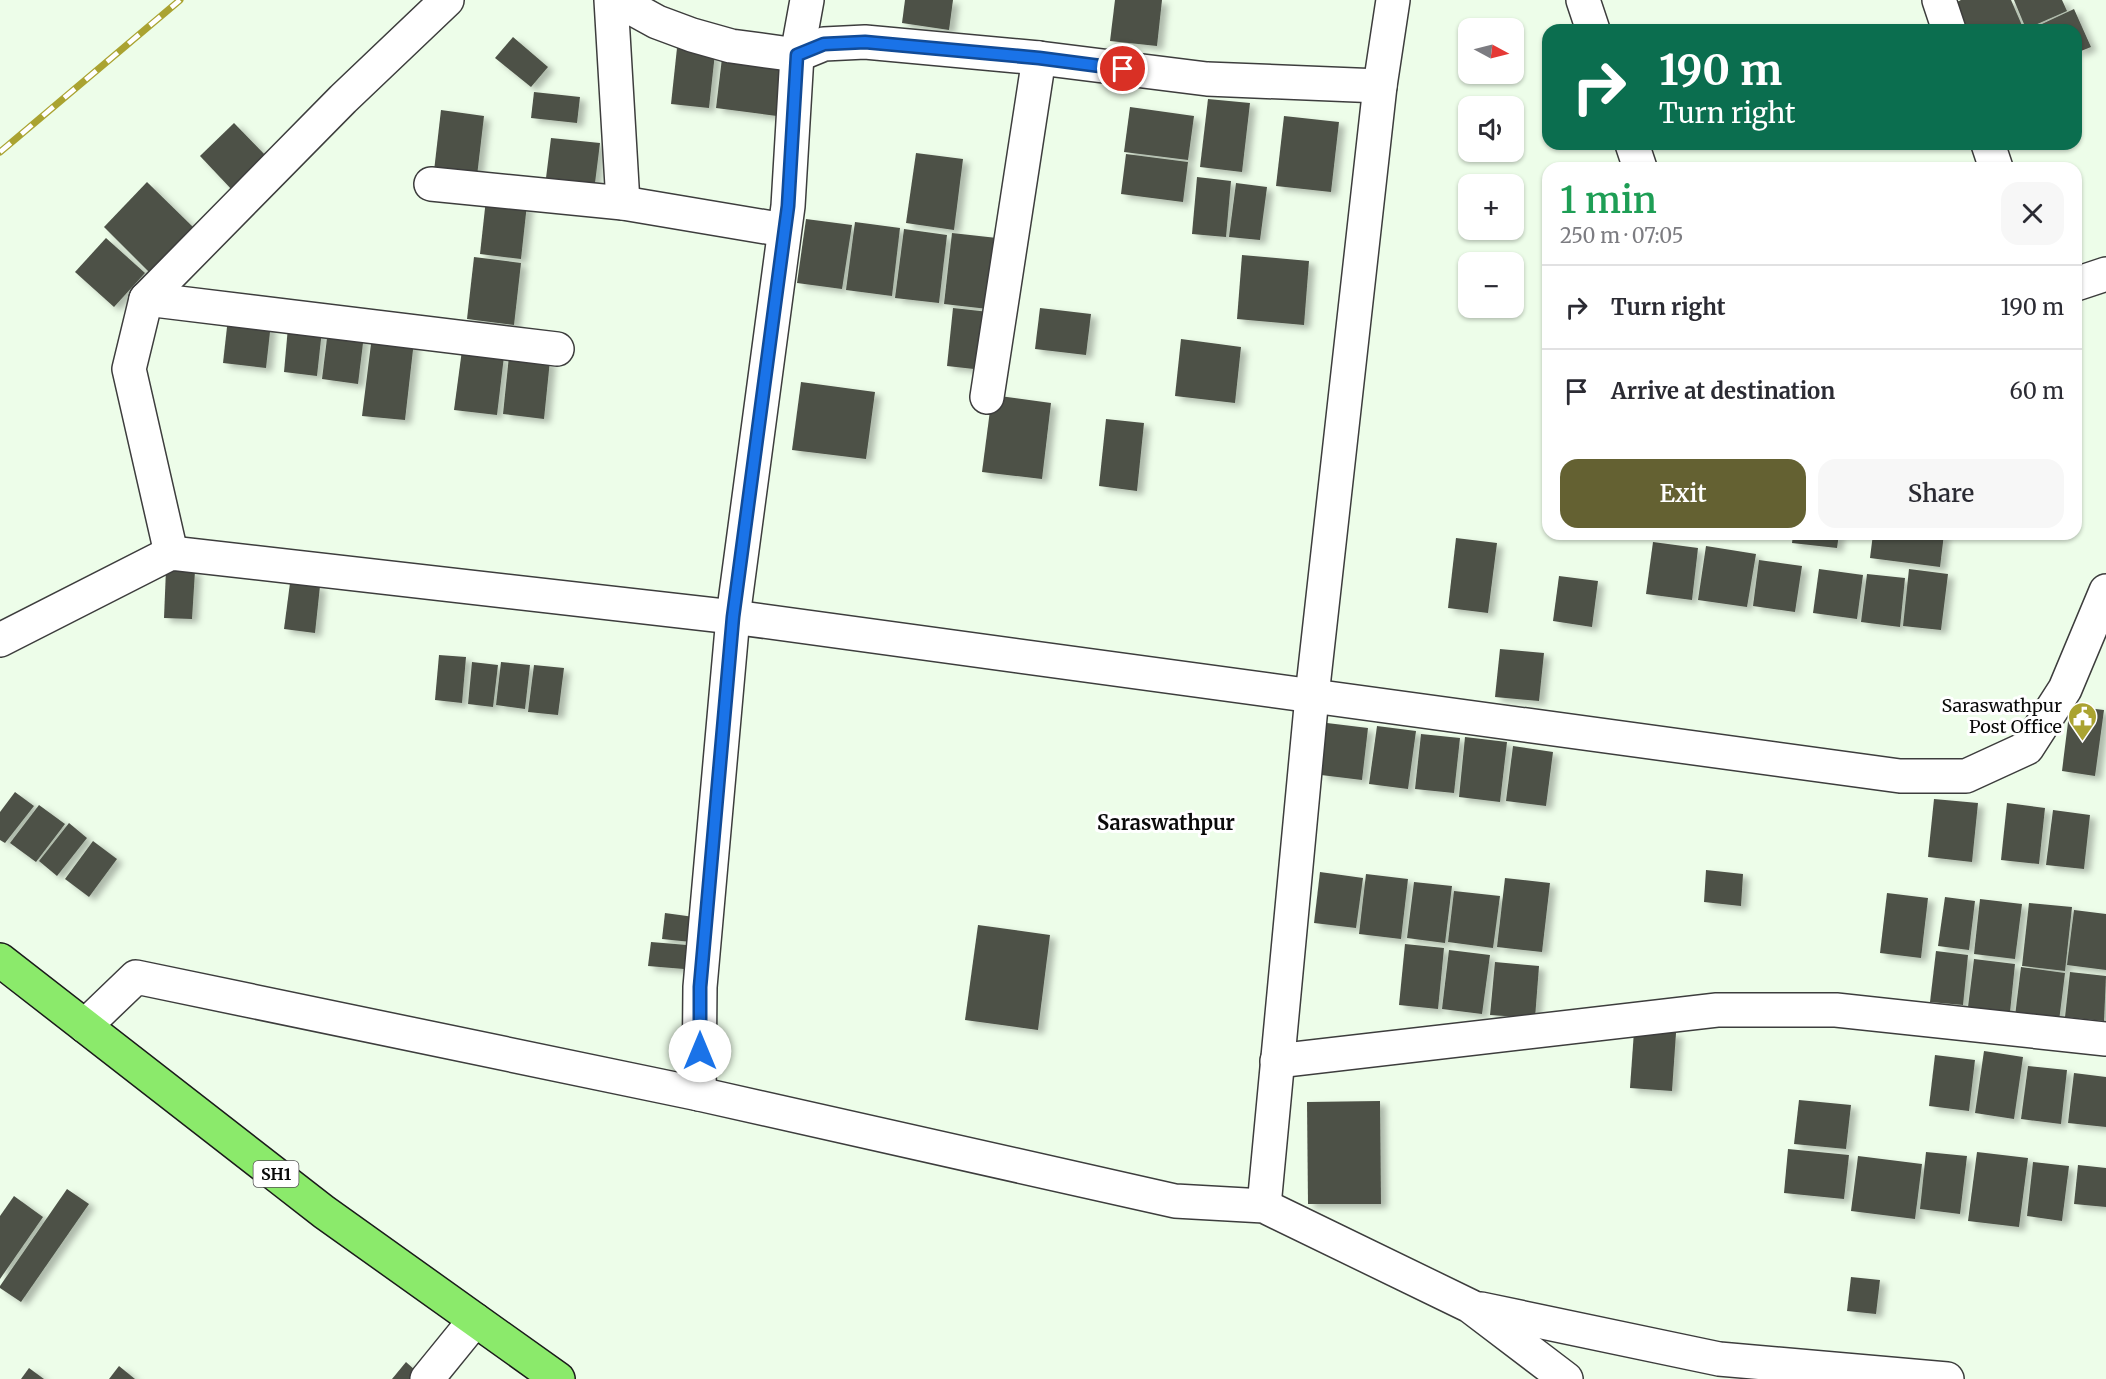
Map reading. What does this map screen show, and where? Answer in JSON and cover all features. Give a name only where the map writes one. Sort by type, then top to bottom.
[{"type":"main road","name":"SH1","points":[[0,960],[324,1212],[558,1379]]},
{"type":"street","points":[[171,553],[129,369],[146,299],[344,99],[447,0]]},
{"type":"street","points":[[611,0],[623,203]]},
{"type":"street","points":[[617,0],[657,22],[692,35],[731,46],[797,55],[824,44],[865,42],[1039,58],[1207,79],[1380,86]]},
{"type":"street","points":[[699,1094],[700,987],[733,617],[788,206],[797,55],[807,0]]},
{"type":"street","points":[[1264,1206],[1311,696],[1380,86],[1393,0]]},
{"type":"street","points":[[1582,0],[1591,24]]},
{"type":"street","points":[[1938,0],[1947,24]]},
{"type":"street","points":[[987,397],[1039,58]]},
{"type":"street","points":[[431,184],[623,203],[784,230]]},
{"type":"street","points":[[2082,282],[2106,274]]},
{"type":"street","points":[[146,299],[557,349]]},
{"type":"street","points":[[0,640],[171,553],[733,617],[1900,776],[1966,776],[2027,748],[2065,688],[2106,591]]},
{"type":"street","points":[[84,1026],[136,977],[699,1094],[1175,1201],[1264,1206],[1470,1306],[1566,1379]]},
{"type":"street","points":[[1277,1061],[1717,1010],[1836,1010],[2106,1039]]},
{"type":"street","points":[[1470,1306],[1719,1359],[1947,1379]]},
{"type":"street","points":[[427,1379],[475,1320]]},
{"type":"building","points":[[905,0],[953,0],[949,30],[902,23]]},
{"type":"building","points":[[1115,0],[1162,0],[1157,46],[1110,41]]},
{"type":"building","points":[[1961,0],[2011,0],[2021,24],[1964,24],[1955,3]]},
{"type":"building","points":[[2014,0],[2062,0],[2067,11],[2037,24],[2024,24]]},
{"type":"building","points":[[2074,9],[2081,24],[2042,24]]},
{"type":"building","points":[[2082,27],[2091,47],[2082,51]]},
{"type":"building","points":[[513,37],[548,67],[531,87],[495,58]]},
{"type":"building","points":[[677,48],[715,53],[709,108],[671,104]]},
{"type":"building","points":[[722,58],[783,66],[777,116],[716,108]]},
{"type":"building","points":[[534,92],[580,97],[577,123],[531,118]]},
{"type":"building","points":[[1208,99],[1250,103],[1242,172],[1200,167]]},
{"type":"building","points":[[1130,107],[1194,116],[1188,160],[1124,152]]},
{"type":"building","points":[[441,110],[484,116],[477,176],[434,171]]},
{"type":"building","points":[[1284,116],[1339,122],[1331,192],[1276,186]]},
{"type":"building","points":[[234,123],[268,158],[234,192],[200,156]]},
{"type":"building","points":[[551,138],[600,143],[595,183],[546,178]]},
{"type":"building","points":[[916,153],[963,159],[954,230],[906,223]]},
{"type":"building","points":[[1126,154],[1188,162],[1183,202],[1121,194]]},
{"type":"building","points":[[1197,177],[1231,181],[1226,237],[1192,234]]},
{"type":"building","points":[[147,182],[193,227],[149,272],[104,227]]},
{"type":"building","points":[[1236,183],[1267,187],[1260,240],[1229,237]]},
{"type":"building","points":[[486,199],[527,204],[521,259],[480,254]]},
{"type":"building","points":[[806,219],[852,225],[842,289],[797,283]]},
{"type":"building","points":[[855,222],[900,228],[892,296],[846,290]]},
{"type":"building","points":[[904,229],[947,235],[939,303],[895,298]]},
{"type":"building","points":[[952,233],[997,238],[988,309],[944,304]]},
{"type":"building","points":[[106,238],[145,273],[114,307],[75,272]]},
{"type":"building","points":[[1242,255],[1309,261],[1304,325],[1237,319]]},
{"type":"building","points":[[474,257],[521,263],[514,325],[467,319]]},
{"type":"building","points":[[953,308],[989,312],[983,370],[947,366]]},
{"type":"building","points":[[1040,308],[1091,314],[1086,355],[1035,349]]},
{"type":"building","points":[[228,318],[271,323],[266,368],[223,363]]},
{"type":"building","points":[[288,327],[322,330],[317,376],[284,372]]},
{"type":"building","points":[[328,330],[364,335],[358,384],[322,379]]},
{"type":"building","points":[[372,336],[414,341],[405,420],[362,416]]},
{"type":"building","points":[[1181,339],[1241,347],[1235,403],[1175,396]]},
{"type":"building","points":[[462,350],[504,356],[497,415],[454,410]]},
{"type":"building","points":[[509,356],[550,360],[544,419],[503,414]]},
{"type":"building","points":[[801,382],[875,392],[866,459],[792,450]]},
{"type":"building","points":[[992,395],[1051,403],[1042,479],[982,472]]},
{"type":"building","points":[[1106,419],[1144,423],[1137,491],[1099,486]]},
{"type":"building","points":[[1456,538],[1497,543],[1488,613],[1448,608]]},
{"type":"building","points":[[1792,540],[1838,540],[1837,548],[1792,543]]},
{"type":"building","points":[[1872,540],[1943,540],[1940,567],[1870,558]]},
{"type":"building","points":[[1653,542],[1698,548],[1692,600],[1646,594]]},
{"type":"building","points":[[1706,546],[1756,554],[1747,607],[1698,600]]},
{"type":"building","points":[[1759,560],[1802,566],[1795,612],[1753,606]]},
{"type":"building","points":[[166,569],[195,571],[192,619],[164,618]]},
{"type":"building","points":[[1819,569],[1863,575],[1857,619],[1813,613]]},
{"type":"building","points":[[1909,569],[1948,574],[1941,630],[1903,626]]},
{"type":"building","points":[[1867,574],[1905,578],[1900,627],[1861,622]]},
{"type":"building","points":[[1559,576],[1598,581],[1592,627],[1553,621]]},
{"type":"building","points":[[290,583],[320,586],[315,633],[284,629]]},
{"type":"building","points":[[1500,649],[1544,653],[1539,701],[1495,697]]},
{"type":"building","points":[[439,655],[466,657],[462,703],[435,700]]},
{"type":"building","points":[[472,662],[498,665],[493,707],[468,704]]},
{"type":"building","points":[[501,662],[530,665],[525,709],[496,705]]},
{"type":"building","points":[[534,665],[564,668],[558,715],[528,712]]},
{"type":"building","name":"Saraswathpur Post Office","points":[[2070,706],[2104,710],[2095,776],[2062,771]]},
{"type":"building","points":[[1327,723],[1368,728],[1362,780],[1321,775]]},
{"type":"building","points":[[1377,726],[1416,731],[1408,789],[1369,784]]},
{"type":"building","points":[[1421,734],[1460,738],[1454,793],[1415,789]]},
{"type":"building","points":[[1465,737],[1507,742],[1500,802],[1459,797]]},
{"type":"building","points":[[1513,746],[1553,752],[1546,806],[1506,801]]},
{"type":"building","points":[[15,792],[34,806],[5,843],[0,840],[0,812]]},
{"type":"building","points":[[1934,799],[1978,803],[1972,862],[1928,857]]},
{"type":"building","points":[[2007,803],[2045,808],[2039,864],[2001,860]]},
{"type":"building","points":[[39,805],[65,824],[36,862],[10,843]]},
{"type":"building","points":[[2053,810],[2090,815],[2084,869],[2046,865]]},
{"type":"building","points":[[69,823],[87,838],[57,876],[39,861]]},
{"type":"building","points":[[93,841],[117,859],[89,897],[65,879]]},
{"type":"building","points":[[1706,870],[1743,874],[1741,906],[1704,902]]},
{"type":"building","points":[[1320,872],[1363,878],[1356,928],[1314,923]]},
{"type":"building","points":[[1366,874],[1408,879],[1401,939],[1359,934]]},
{"type":"building","points":[[1505,878],[1550,883],[1542,952],[1497,947]]},
{"type":"building","points":[[1414,882],[1452,886],[1445,943],[1407,938]]},
{"type":"building","points":[[1454,891],[1500,896],[1493,948],[1448,942]]},
{"type":"building","points":[[1887,893],[1928,898],[1921,958],[1880,953]]},
{"type":"building","points":[[1945,897],[1975,901],[1969,950],[1938,946]]},
{"type":"building","points":[[1980,899],[2022,904],[2015,959],[1974,954]]},
{"type":"building","points":[[2029,903],[2072,907],[2065,971],[2022,966]]},
{"type":"building","points":[[2074,910],[2106,914],[2106,970],[2067,965]]},
{"type":"building","points":[[665,913],[694,917],[691,942],[662,939]]},
{"type":"building","points":[[978,925],[1050,935],[1038,1030],[965,1020]]},
{"type":"building","points":[[651,942],[687,945],[684,969],[648,966]]},
{"type":"building","points":[[1405,944],[1444,948],[1438,1009],[1399,1005]]},
{"type":"building","points":[[1449,950],[1490,955],[1482,1014],[1442,1009]]},
{"type":"building","points":[[1936,951],[1968,955],[1963,1005],[1930,1002]]},
{"type":"building","points":[[1974,959],[2015,964],[2010,1012],[1968,1007]]},
{"type":"building","points":[[1495,962],[1539,966],[1535,1018],[1490,1015]]},
{"type":"building","points":[[2021,967],[2065,973],[2059,1021],[2015,1016]]},
{"type":"building","points":[[2070,972],[2106,976],[2104,1021],[2065,1017]]},
{"type":"building","points":[[1634,1031],[1676,1033],[1672,1091],[1630,1088]]},
{"type":"building","points":[[1984,1051],[2023,1057],[2014,1119],[1975,1113]]},
{"type":"building","points":[[1935,1055],[1975,1060],[1969,1111],[1929,1106]]},
{"type":"building","points":[[2028,1066],[2067,1070],[2061,1124],[2021,1119]]},
{"type":"building","points":[[2074,1073],[2106,1077],[2106,1127],[2068,1123]]},
{"type":"building","points":[[1799,1100],[1851,1105],[1846,1149],[1794,1144]]},
{"type":"building","points":[[1380,1101],[1381,1204],[1308,1204],[1307,1102]]},
{"type":"building","points":[[1788,1149],[1849,1155],[1844,1199],[1784,1193]]},
{"type":"building","points":[[1926,1152],[1967,1156],[1960,1214],[1920,1209]]},
{"type":"building","points":[[1977,1152],[2028,1158],[2019,1227],[1968,1221]]},
{"type":"building","points":[[1858,1156],[1922,1164],[1915,1219],[1851,1211]]},
{"type":"building","points":[[2033,1162],[2069,1166],[2062,1221],[2027,1216]]},
{"type":"building","points":[[2078,1165],[2106,1168],[2106,1207],[2074,1204]]},
{"type":"building","points":[[67,1189],[89,1204],[21,1302],[0,1286]]},
{"type":"building","points":[[14,1196],[43,1217],[0,1279],[0,1216]]},
{"type":"building","points":[[1851,1277],[1880,1280],[1876,1314],[1847,1311]]},
{"type":"building","points":[[406,1362],[425,1379],[392,1379]]},
{"type":"building","points":[[119,1366],[135,1379],[109,1379]]},
{"type":"building","points":[[29,1368],[44,1379],[21,1379]]},
{"type":"railway","points":[[0,152],[180,0]]},
{"type":"place","name":"Saraswathpur Post Office","points":[[2083,742]]},
{"type":"district","name":"Saraswathpur","points":[[1166,823]]},
{"type":"route","points":[[700,1051],[700,987],[733,617],[788,206],[797,55],[824,44],[865,42],[1039,58],[1123,69]]}]
